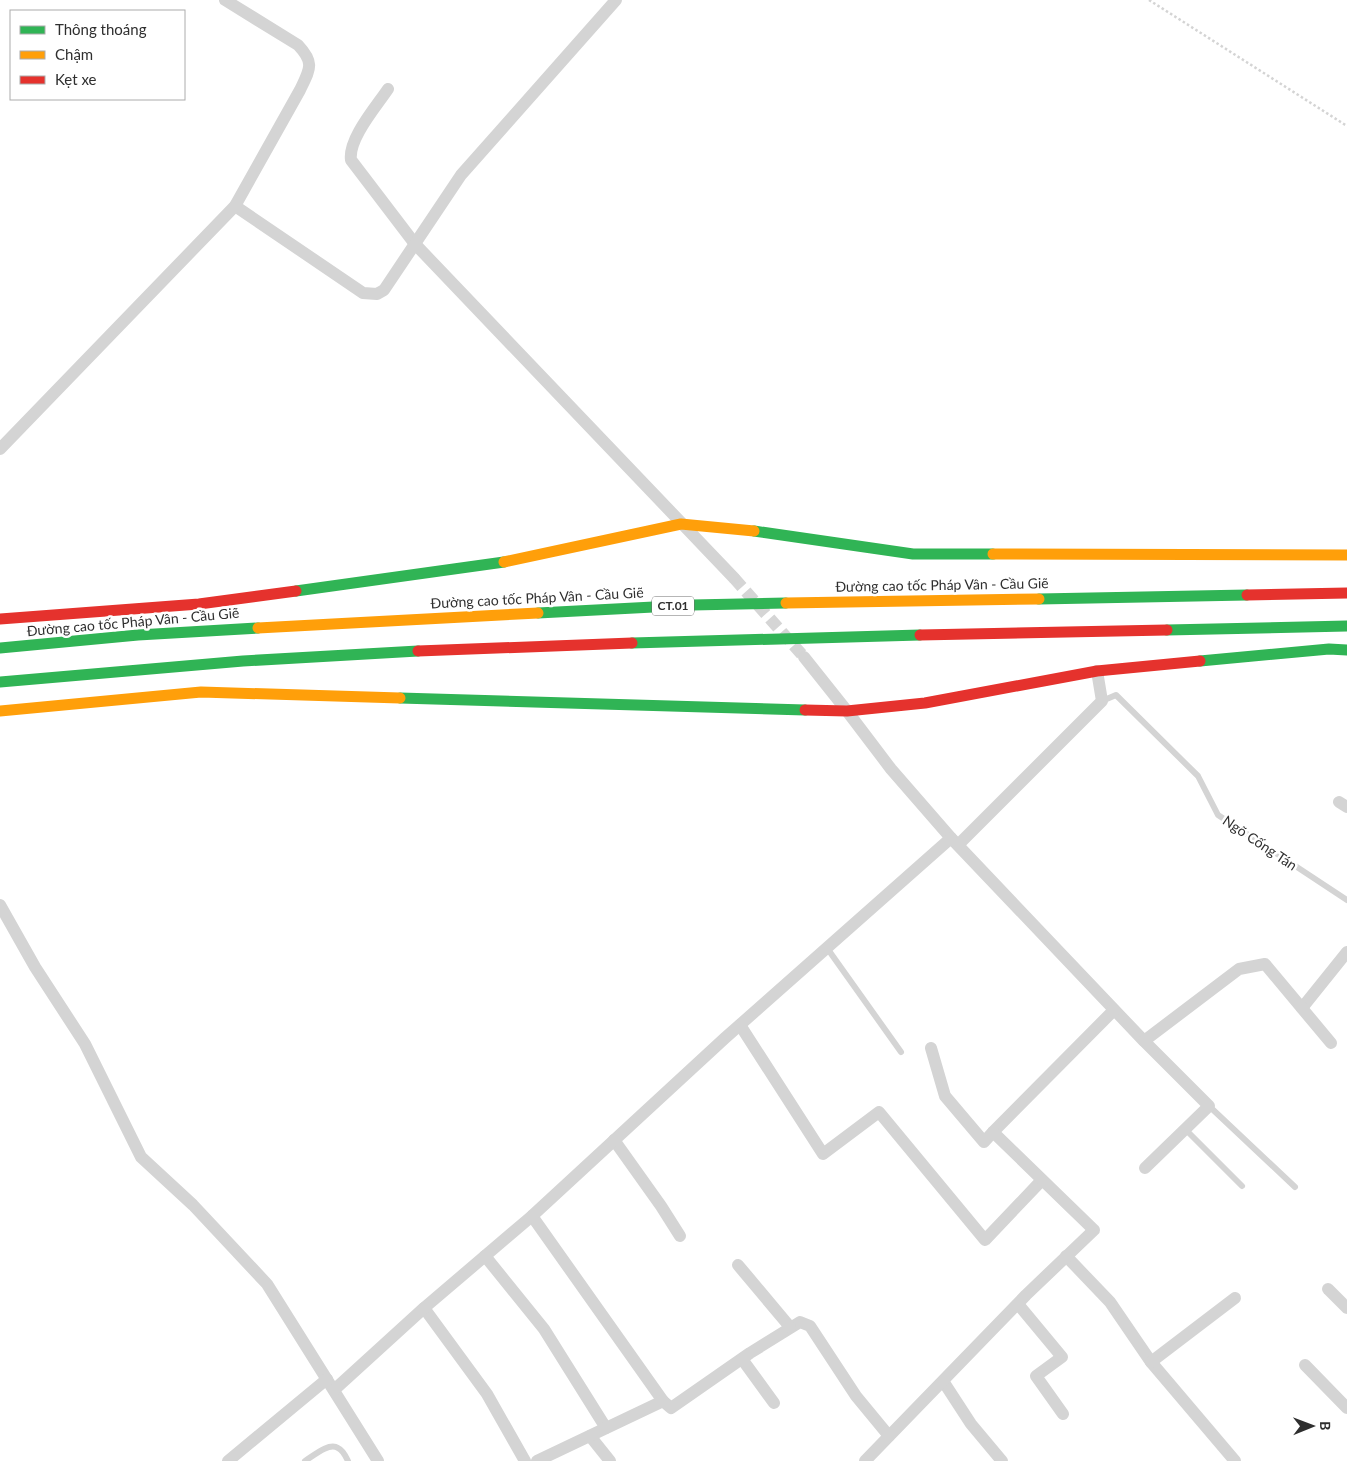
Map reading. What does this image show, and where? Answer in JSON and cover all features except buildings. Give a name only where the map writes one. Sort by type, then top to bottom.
[{"type":"main road","points":[[0,619],[199,604],[482,565],[681,524],[736,528],[913,554],[1347,555]]},
{"type":"main road","name":"Đường cao tốc Pháp Vân - Cầu Giẽ","points":[[0,648],[185,632],[692,605],[1347,592]]},
{"type":"main road","points":[[0,682],[321,656],[406,652],[690,641],[1347,626]]},
{"type":"main road","points":[[0,711],[201,692],[848,711],[924,703],[1097,671],[1328,649],[1347,650]]},
{"type":"street","points":[[0,449],[235,206],[300,90],[309,70],[310,62],[308,55],[298,45],[225,0]]},
{"type":"street","points":[[235,206],[364,293],[377,294],[384,290],[462,175],[616,0]]},
{"type":"street","points":[[388,89],[355,139],[350,153],[351,160],[415,244],[734,578]]},
{"type":"street","points":[[804,657],[848,711],[891,769],[954,842],[1114,1010],[1209,1106],[1145,1168]]},
{"type":"street","points":[[234,1459],[424,1308],[532,1216],[740,1024],[827,948],[954,842],[1102,701],[1097,671]]},
{"type":"street","points":[[0,905],[35,967],[85,1044],[141,1157],[193,1205],[267,1284],[378,1461]]},
{"type":"street","points":[[1302,1008],[1347,952]]},
{"type":"street","points":[[1144,1041],[1239,969],[1265,964],[1331,1043]]},
{"type":"street","points":[[931,1048],[944,1096],[984,1142],[1114,1010]]},
{"type":"street","points":[[740,1024],[823,1154],[880,1112],[985,1240],[1042,1180]]},
{"type":"street","points":[[865,1461],[1018,1304],[1094,1230],[993,1132]]},
{"type":"street","points":[[614,1140],[680,1236]]},
{"type":"street","points":[[532,1216],[663,1401],[671,1408],[800,1322],[810,1326],[856,1396],[889,1436]]},
{"type":"street","points":[[485,1256],[544,1329],[606,1428]]},
{"type":"street","points":[[1066,1256],[1110,1302],[1151,1362],[1236,1461]]},
{"type":"street","points":[[738,1265],[790,1327]]},
{"type":"street","points":[[1328,1289],[1347,1308]]},
{"type":"street","points":[[1151,1362],[1235,1298]]},
{"type":"street","points":[[1018,1304],[1062,1357],[1036,1376],[1063,1414]]},
{"type":"street","points":[[424,1308],[487,1394],[525,1461]]},
{"type":"street","points":[[742,1359],[774,1403]]},
{"type":"street","points":[[1305,1366],[1347,1408]]},
{"type":"street","points":[[943,1382],[971,1424],[1002,1461]]},
{"type":"street","points":[[537,1461],[663,1401]]},
{"type":"street","points":[[590,1436],[610,1461]]},
{"type":"lane","name":"Ngõ Cống Tán","points":[[1102,701],[1116,695],[1198,776],[1218,815],[1347,900]]},
{"type":"lane","points":[[827,948],[901,1052]]},
{"type":"lane","points":[[1209,1106],[1295,1187]]},
{"type":"lane","points":[[1185,1129],[1242,1186]]},
{"type":"lane","points":[[305,1461],[332,1446],[337,1446],[348,1461]]},
{"type":"path","points":[[1148,0],[1347,126]]},
{"type":"tunnel","points":[[734,578],[804,657]]},
{"type":"traffic: fast","points":[[754,531],[913,554],[993,554]]},
{"type":"traffic: fast","points":[[296,591],[504,562]]},
{"type":"traffic: fast","points":[[1039,599],[1247,595]]},
{"type":"traffic: fast","points":[[538,613],[692,605],[786,603]]},
{"type":"traffic: fast","points":[[1167,630],[1347,626]]},
{"type":"traffic: fast","points":[[0,648],[138,635],[258,628]]},
{"type":"traffic: fast","points":[[632,643],[920,635]]},
{"type":"traffic: fast","points":[[1200,661],[1329,649],[1347,650]]},
{"type":"traffic: fast","points":[[0,682],[243,661],[418,651]]},
{"type":"traffic: fast","points":[[400,698],[805,710]]},
{"type":"traffic: slow","points":[[504,562],[681,524],[754,531]]},
{"type":"traffic: slow","points":[[993,554],[1347,555]]},
{"type":"traffic: slow","points":[[786,603],[1039,599]]},
{"type":"traffic: slow","points":[[258,628],[538,613]]},
{"type":"traffic: slow","points":[[0,711],[201,692],[400,698]]},
{"type":"traffic: jam","points":[[0,619],[199,604],[296,591]]},
{"type":"traffic: jam","points":[[1247,595],[1347,593]]},
{"type":"traffic: jam","points":[[920,635],[1167,630]]},
{"type":"traffic: jam","points":[[418,651],[632,643]]},
{"type":"traffic: jam","points":[[805,710],[847,711],[925,703],[1097,671],[1200,661]]}]
